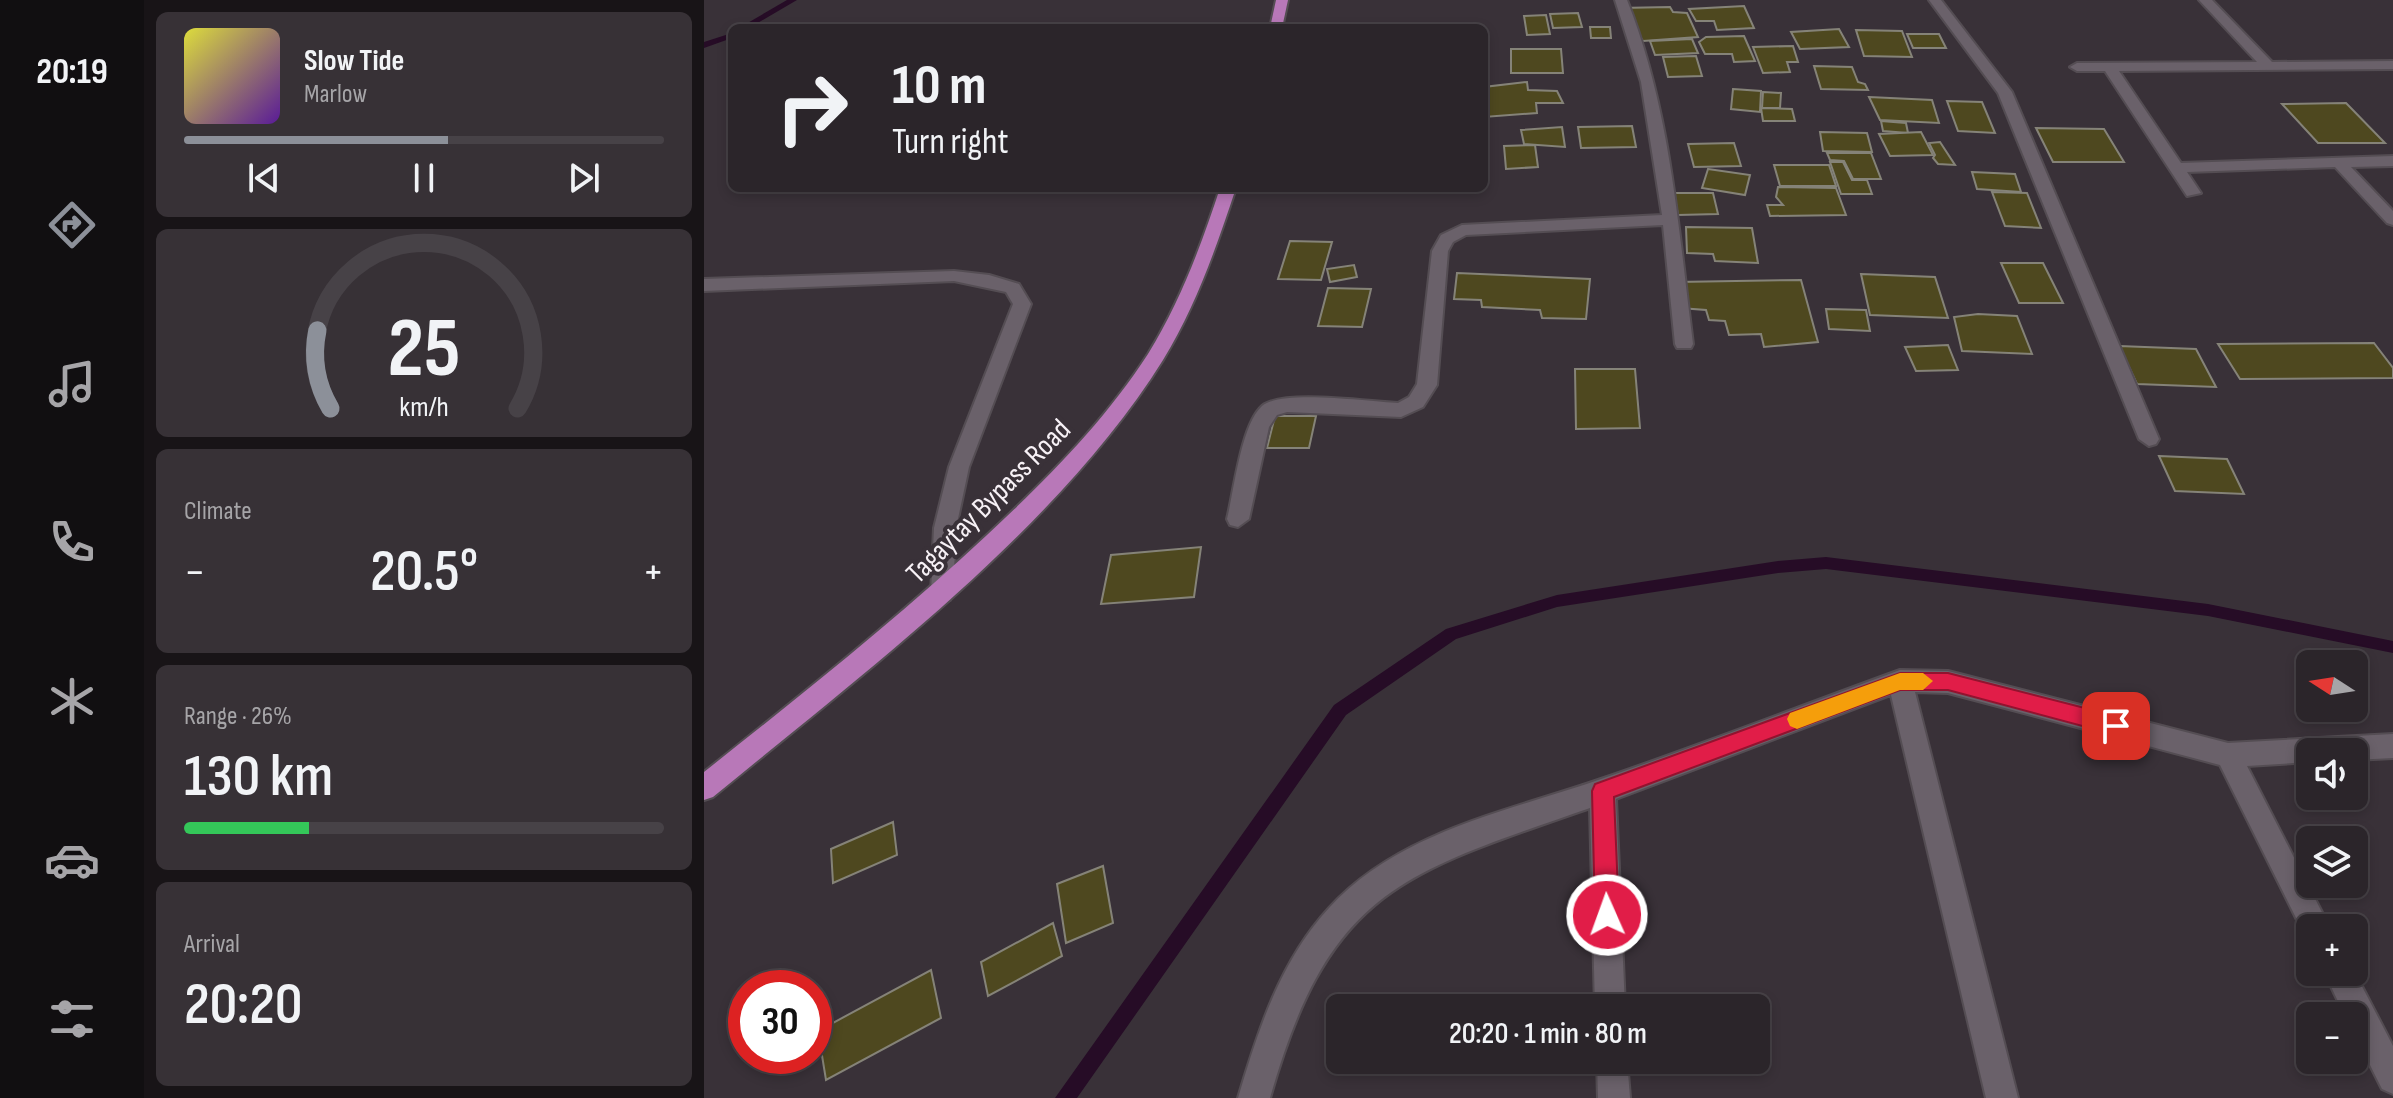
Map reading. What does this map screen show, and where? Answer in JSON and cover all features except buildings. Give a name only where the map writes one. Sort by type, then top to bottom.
[{"type":"main road","points":[[1277,24],[1282,0]]},
{"type":"main road","name":"Tagaytay Bypass Road","points":[[704,788],[942,593],[1077,458],[1147,369],[1192,290],[1227,192]]},
{"type":"street","points":[[1621,0],[1642,48],[1656,123],[1684,344]]},
{"type":"street","points":[[1935,0],[2005,92],[2063,225],[2149,439]]},
{"type":"street","points":[[2205,0],[2270,67]]},
{"type":"street","points":[[2077,67],[2393,65]]},
{"type":"street","points":[[2111,69],[2193,193]]},
{"type":"street","points":[[2176,168],[2393,161]]},
{"type":"street","points":[[2338,162],[2393,220]]},
{"type":"street","points":[[1238,519],[1259,426],[1270,410],[1287,405],[1401,410],[1416,402],[1427,385],[1440,251],[1447,239],[1462,230],[1668,220]]},
{"type":"street","points":[[704,285],[954,276],[989,280],[1013,288],[1022,304],[959,467],[945,528],[942,593]]},
{"type":"street","points":[[1900,681],[2002,1098]]},
{"type":"street","points":[[1254,1098],[1277,1017],[1310,958],[1338,919],[1379,881],[1434,849],[1603,791],[1900,681],[1948,682],[2228,755],[2393,746]]},
{"type":"street","points":[[2228,755],[2309,914]]},
{"type":"street","points":[[1603,791],[1610,994]]},
{"type":"street","points":[[2346,986],[2393,1078]]},
{"type":"street","points":[[1613,1074],[1614,1098]]},
{"type":"waterway","points":[[750,24],[793,0]]},
{"type":"waterway","points":[[704,45],[728,36]]},
{"type":"waterway","points":[[1065,1098],[1340,710],[1451,634],[1557,601],[1778,567],[1826,563],[2208,610],[2393,647]]},
{"type":"slow traffic","points":[[1797,719],[1900,681],[1923,681]]},
{"type":"route","points":[[1607,915],[1603,791],[1900,681],[1948,682],[2116,726]]}]
